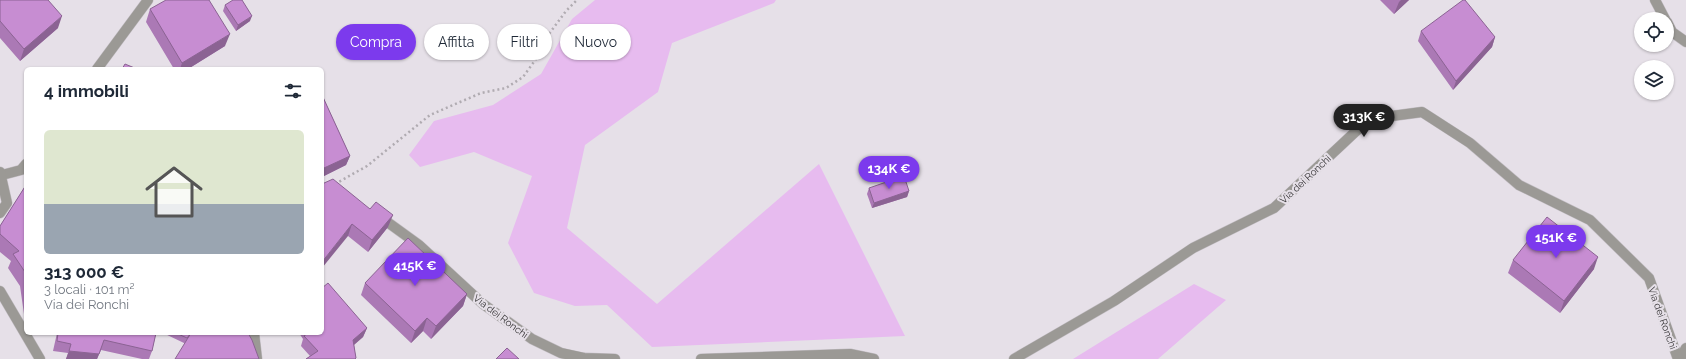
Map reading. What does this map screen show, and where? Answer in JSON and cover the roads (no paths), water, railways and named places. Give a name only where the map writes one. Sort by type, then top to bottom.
[{"type":"street","points":[[98,67],[148,0]]},
{"type":"street","points":[[1655,0],[1661,12]]},
{"type":"street","points":[[1674,33],[1686,42]]},
{"type":"street","name":"Via dei Ronchi","points":[[1014,359],[1114,301],[1193,248],[1274,208],[1368,119],[1422,112],[1470,143],[1519,185],[1590,220],[1649,278],[1679,359]]},
{"type":"street","points":[[0,213],[8,203],[1,174],[21,170],[24,166]]},
{"type":"street","name":"Via dei Ronchi","points":[[372,212],[419,245],[483,304],[532,339],[561,353],[584,358],[616,359]]},
{"type":"street","points":[[0,291],[24,332]]},
{"type":"street","points":[[26,335],[40,359]]},
{"type":"street","points":[[254,335],[257,359]]},
{"type":"street","name":"Via dei Ronchi","points":[[1679,359],[1686,348]]},
{"type":"street","points":[[701,359],[850,354],[874,359]]}]
